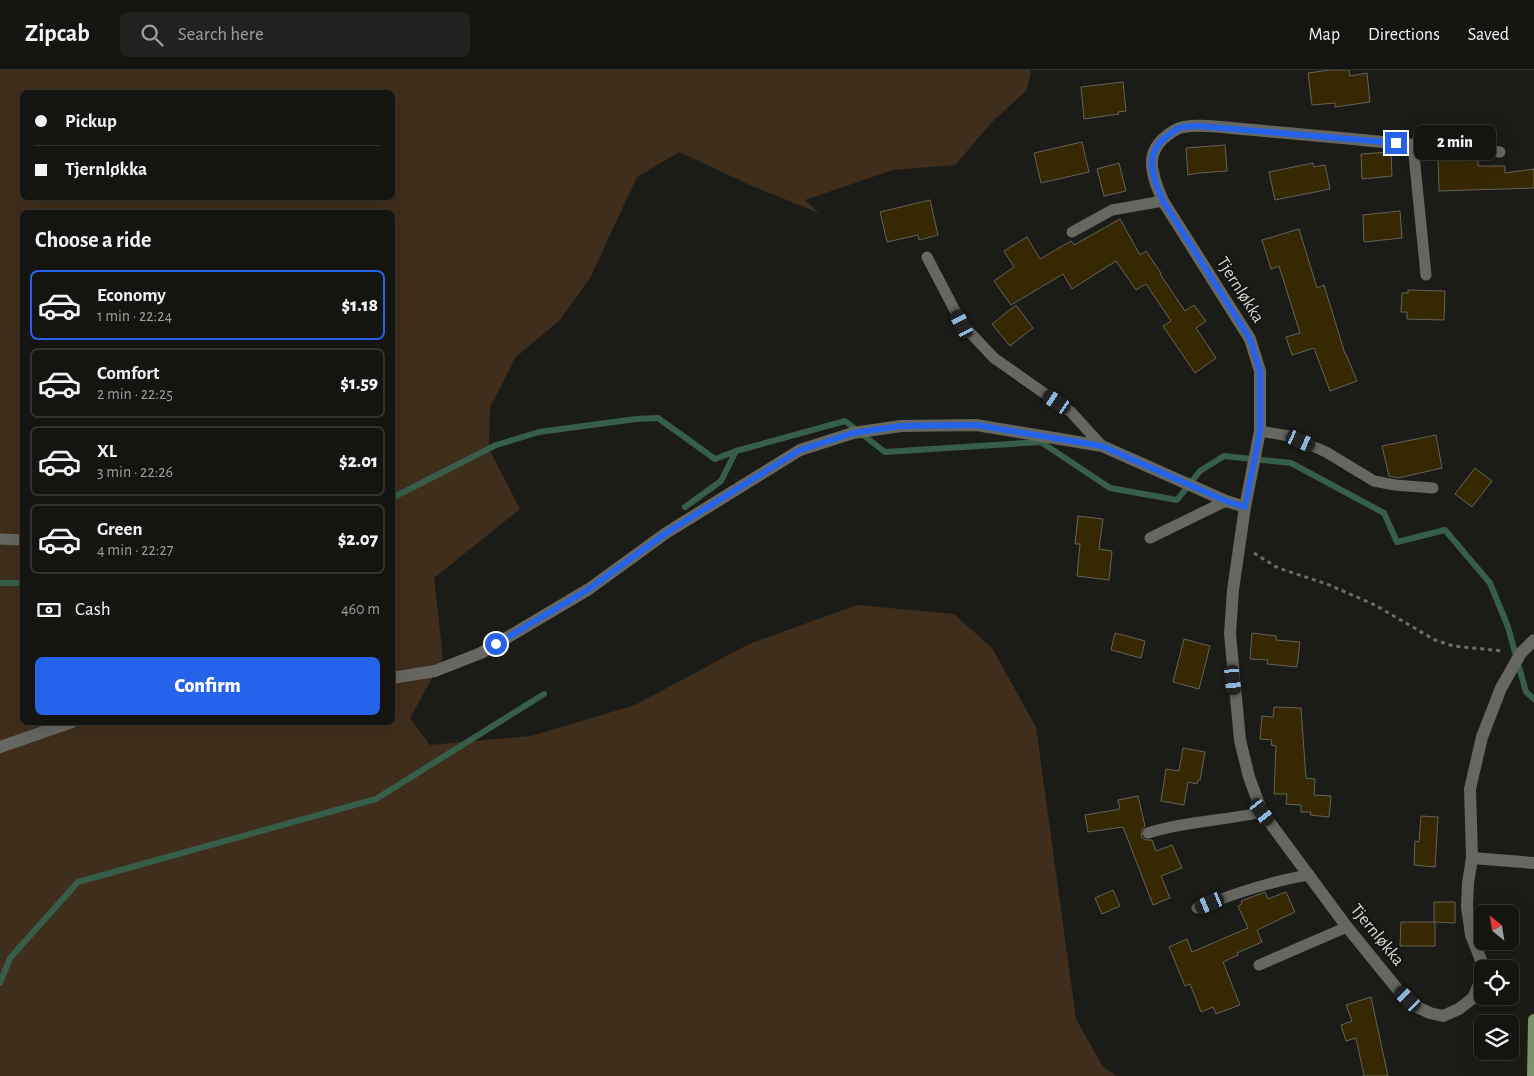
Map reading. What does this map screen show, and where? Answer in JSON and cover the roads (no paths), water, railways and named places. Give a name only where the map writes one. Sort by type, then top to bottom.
[{"type":"main road","points":[[1533,1076],[1534,1020]]},
{"type":"street","name":"Tjernløkka","points":[[1413,145],[1199,126],[1178,128],[1155,149],[1151,161],[1153,177],[1163,201],[1250,339],[1260,371],[1260,431],[1245,507],[1230,634],[1240,740],[1249,777],[1262,812],[1347,927],[1399,990],[1417,1007],[1430,1013],[1443,1016],[1459,1009],[1473,998],[1481,980],[1481,960],[1471,935],[1466,907],[1472,858],[1470,789],[1482,737],[1501,688],[1521,654],[1534,640]]},
{"type":"street","points":[[395,678],[435,671],[480,653],[589,589],[666,533],[800,450],[853,433],[901,426],[976,425],[1102,446],[1226,501],[1245,507]]},
{"type":"street","points":[[0,747],[63,725]]},
{"type":"street","points":[[1472,858],[1534,863]]},
{"type":"lane","points":[[1426,275],[1413,145],[1444,151],[1487,150],[1500,152]]},
{"type":"lane","points":[[1072,232],[1112,210],[1163,201]]},
{"type":"lane","points":[[928,257],[962,324],[994,358],[1072,412],[1102,446]]},
{"type":"lane","points":[[1260,431],[1289,436],[1326,452],[1374,481],[1433,488]]},
{"type":"lane","points":[[1150,538],[1226,501]]},
{"type":"lane","points":[[0,539],[20,540]]},
{"type":"lane","points":[[1148,833],[1200,822],[1238,818],[1262,812]]},
{"type":"lane","points":[[1198,908],[1239,892],[1293,877],[1309,875]]},
{"type":"lane","points":[[1259,965],[1347,927]]},
{"type":"waterway","points":[[395,496],[496,445],[539,432],[636,419],[658,418],[715,459],[736,451],[845,421],[885,452],[1041,442],[1110,488],[1177,500],[1200,471],[1224,456],[1291,463],[1384,513],[1397,542],[1445,530],[1490,583],[1508,627],[1526,692],[1534,699]]},
{"type":"waterway","points":[[685,507],[721,481],[736,451]]},
{"type":"waterway","points":[[0,583],[20,583]]},
{"type":"waterway","points":[[0,983],[10,958],[78,882],[376,799],[544,694]]}]
